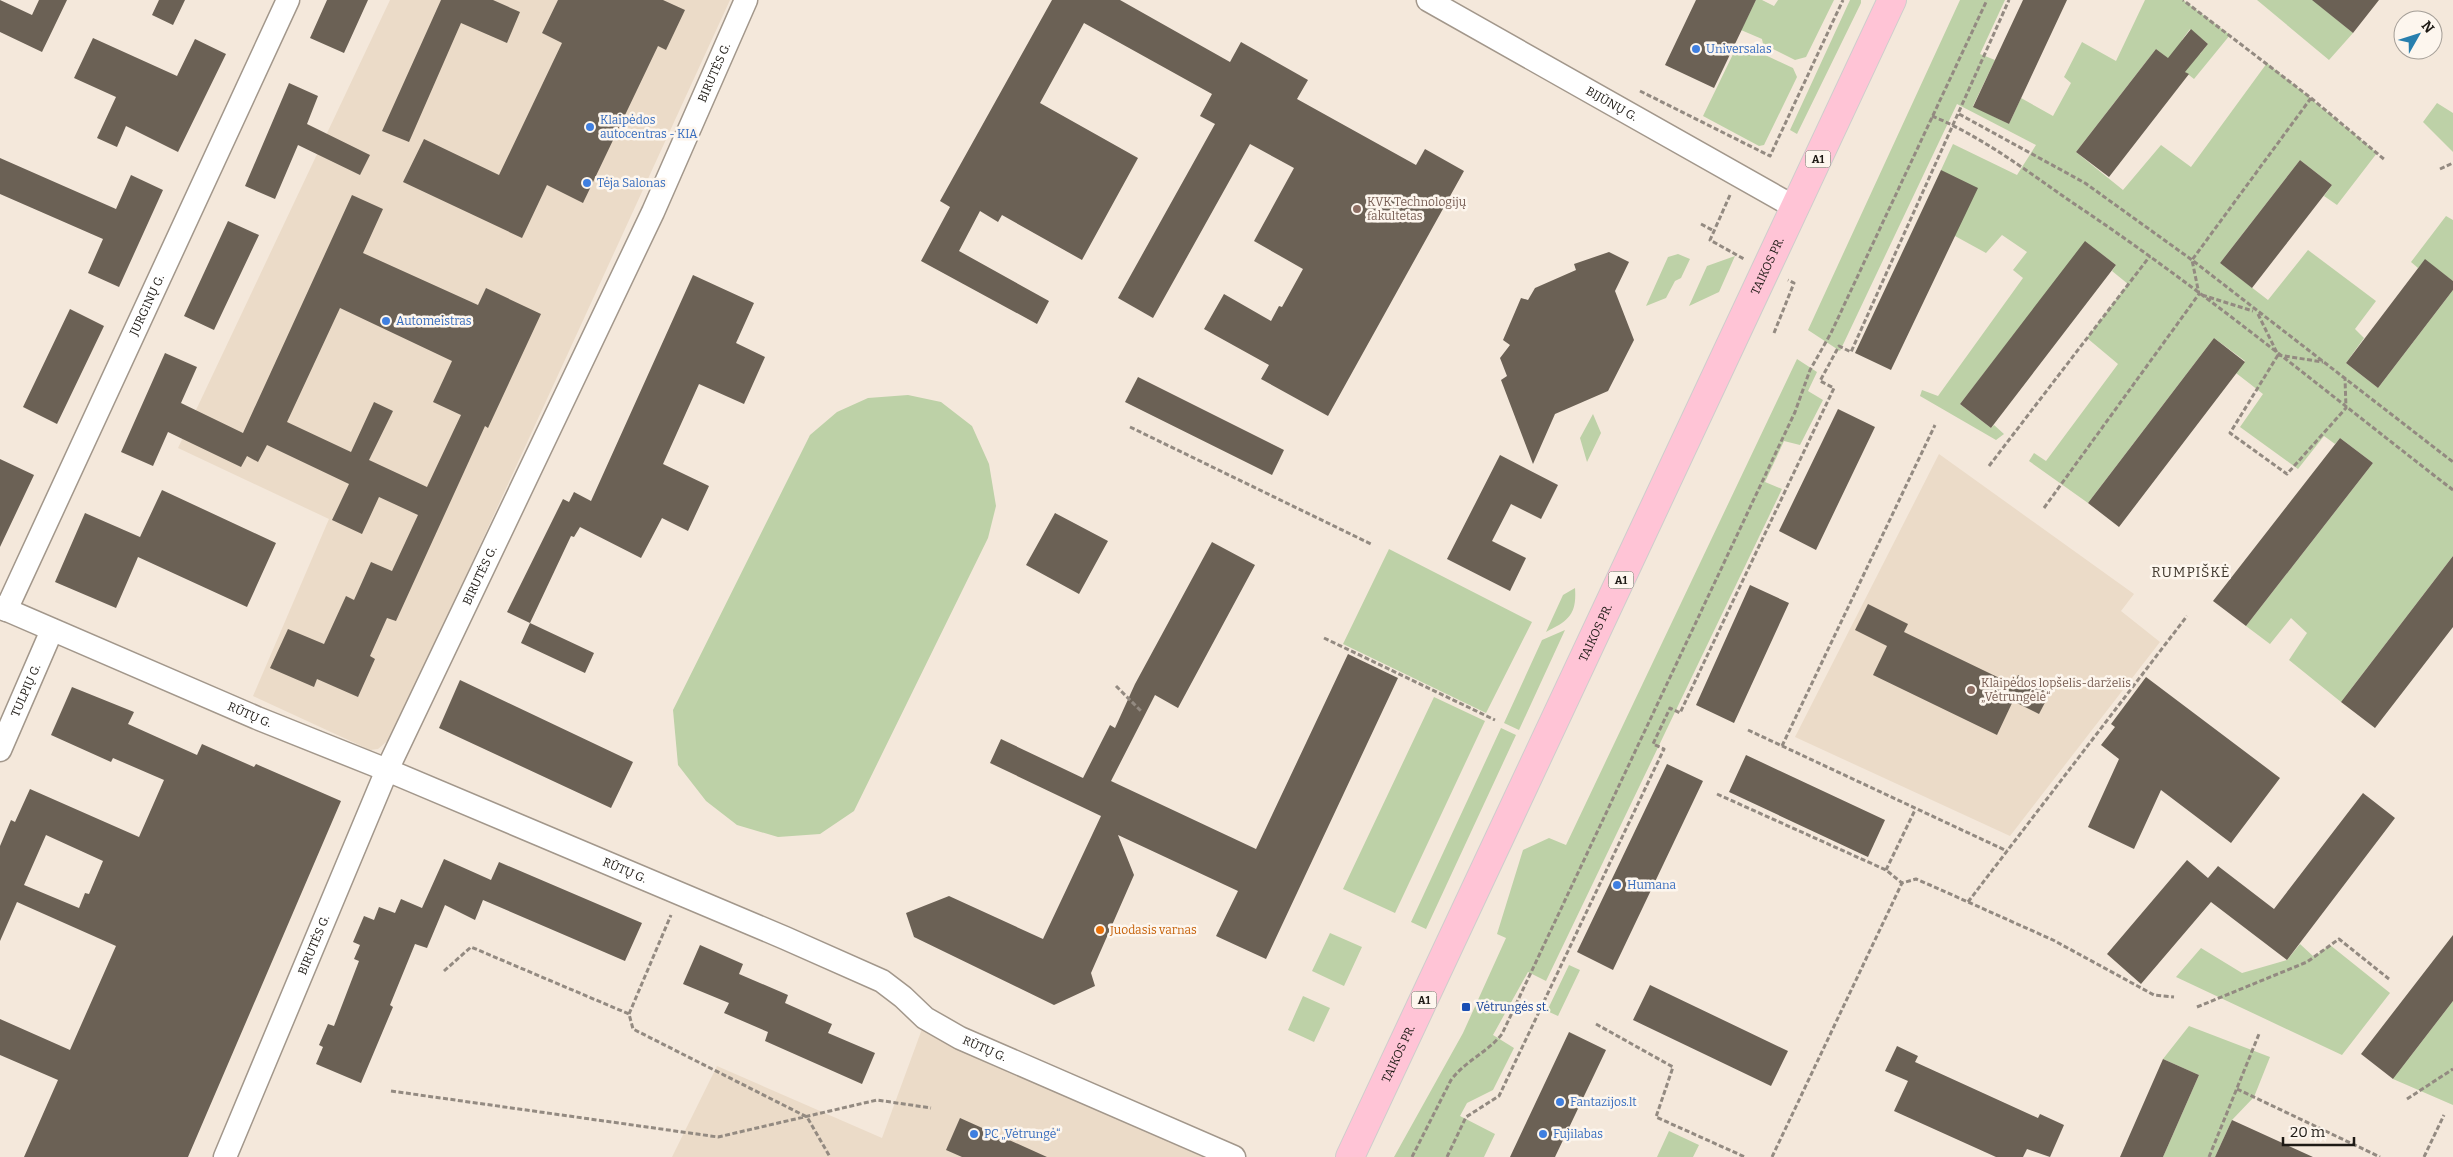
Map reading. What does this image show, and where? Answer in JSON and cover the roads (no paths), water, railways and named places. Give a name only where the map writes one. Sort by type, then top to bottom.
[{"type":"main road","name":"TAIKOS PR.","points":[[1350,1157],[1892,0]]},
{"type":"street","name":"JURGINŲ G.","points":[[3,609],[288,0]]},
{"type":"street","name":"BIRUTĖS G.","points":[[225,1157],[387,770],[652,212],[746,0]]},
{"type":"street","name":"BIJŪNŲ G.","points":[[1428,0],[1796,208]]},
{"type":"street","name":"RŪTŲ G.","points":[[3,609],[882,981],[903,997],[925,1018],[960,1038],[1234,1157]]},
{"type":"street","name":"TULPIŲ G.","points":[[0,750],[52,630]]},
{"type":"place","name":"Universalas","points":[[1696,49]]},
{"type":"place","name":"Klaipėdos autocentras - KIA","points":[[590,127]]},
{"type":"place","name":"Tėja Salonas","points":[[587,183]]},
{"type":"place","name":"KVK Technologijų fakultetas","points":[[1357,209]]},
{"type":"place","name":"Automeistras","points":[[386,321]]},
{"type":"place","name":"Klaipėdos lopšelis-darželis „Vėtrungėlė“","points":[[1971,690]]},
{"type":"place","name":"Humana","points":[[1617,885]]},
{"type":"place","name":"Juodasis varnas","points":[[1100,930]]},
{"type":"place","name":"Vėtrungės st.","points":[[1466,1007]]},
{"type":"place","name":"Fantazijos.lt","points":[[1560,1102]]},
{"type":"place","name":"PC „Vėtrungė“","points":[[974,1134]]},
{"type":"place","name":"Fujilabas","points":[[1543,1134]]},
{"type":"district","name":"RUMPIŠKĖ","points":[[2191,572]]}]
